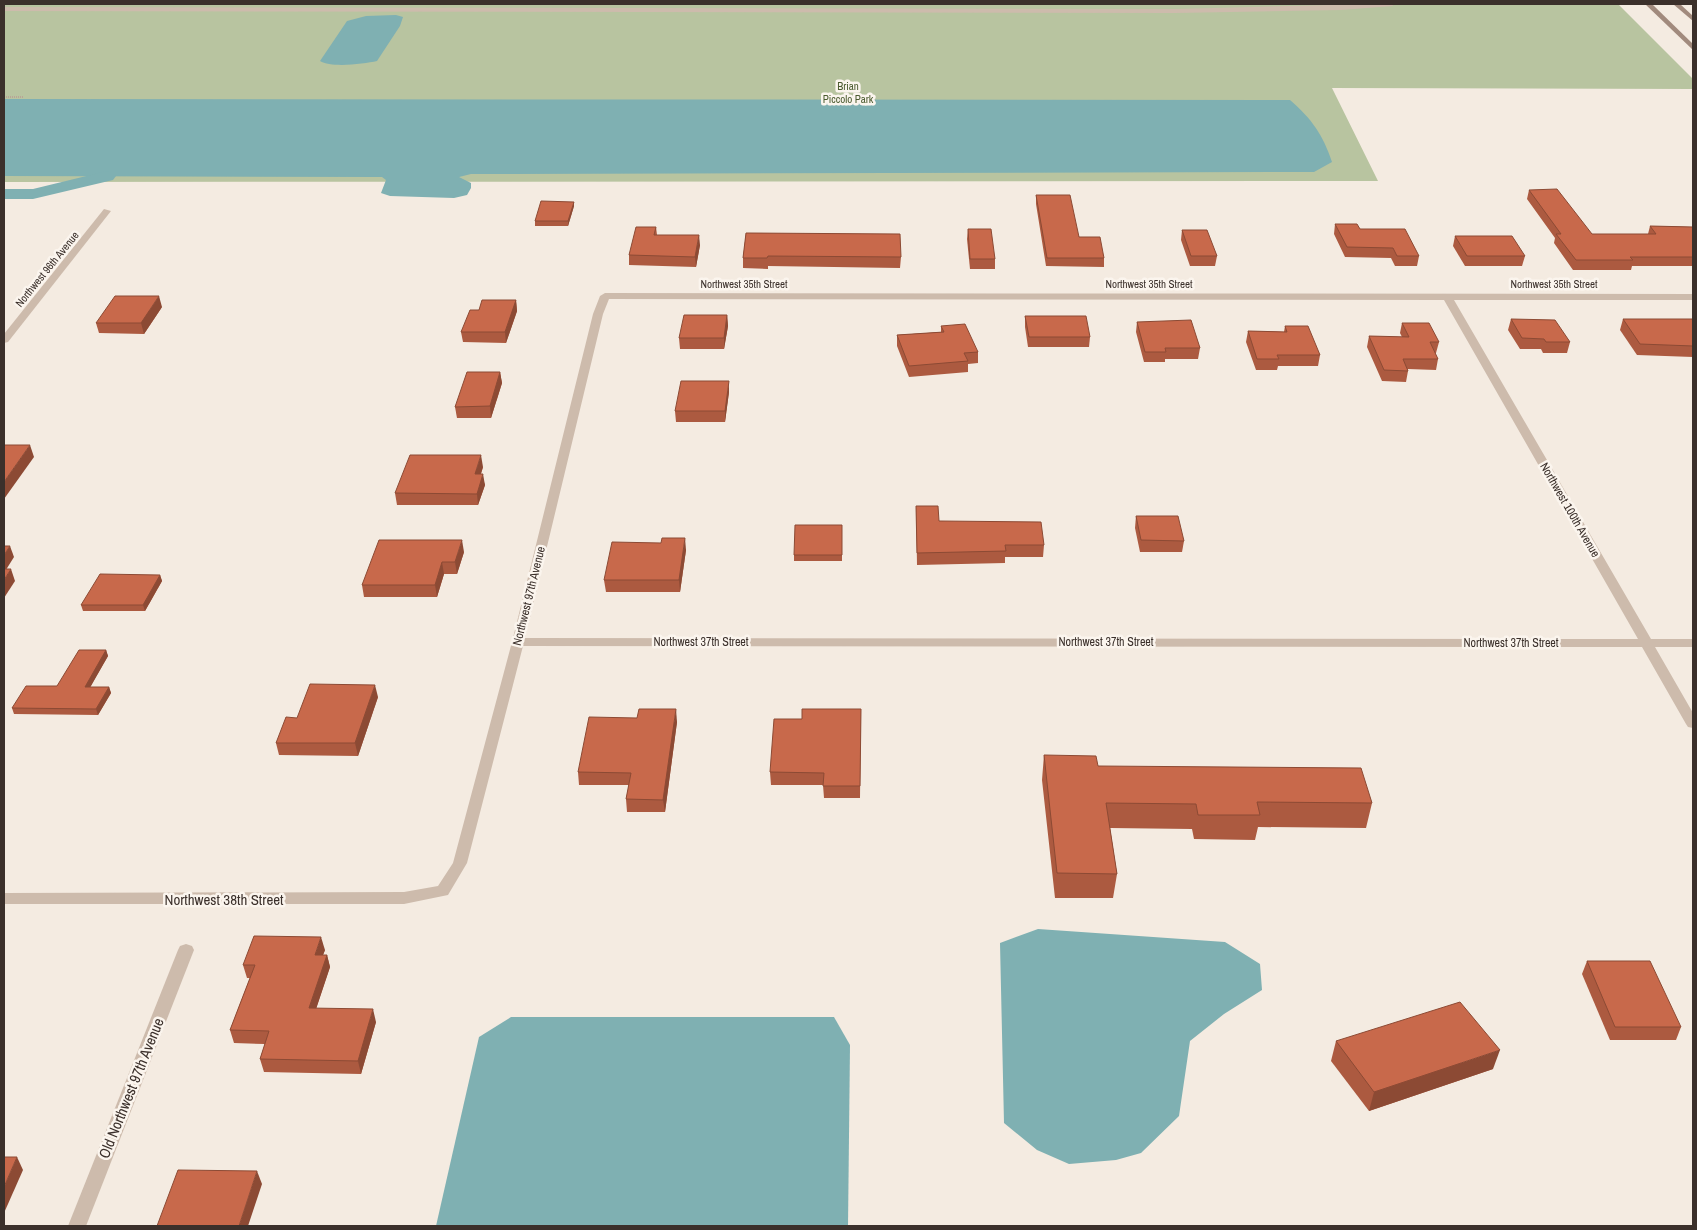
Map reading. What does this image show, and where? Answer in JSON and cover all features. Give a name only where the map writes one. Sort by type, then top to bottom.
[{"type":"main road","points":[[1648,4],[1693,48]]},
{"type":"main road","points":[[1676,4],[1693,19]]},
{"type":"street","points":[[42,10],[48,4]]},
{"type":"street","points":[[5,10],[452,7],[1184,10],[1342,8],[1392,4]]},
{"type":"street","name":"Northwest 96th Avenue","points":[[4,340],[107,211]]},
{"type":"street","name":"Northwest 35th Street","points":[[605,296],[1693,297]]},
{"type":"street","name":"Northwest 97th Avenue","points":[[443,891],[460,863],[518,642],[598,314],[605,296]]},
{"type":"street","name":"Northwest 100th Avenue","points":[[1447,296],[1693,724]]},
{"type":"street","name":"Northwest 37th Street","points":[[518,642],[1693,643]]},
{"type":"street","name":"Northwest 38th Street","points":[[4,899],[404,898],[443,891]]},
{"type":"street","name":"Old Northwest 97th Avenue","points":[[76,1226],[186,950]]},
{"type":"path","points":[[4,97],[24,97]]},
{"type":"green space","name":"Brian Piccolo Park","points":[[4,4],[1618,4],[1693,79],[1693,89],[1332,88],[1378,181],[4,182]]},
{"type":"water","points":[[396,15],[403,17],[400,26],[377,61],[339,65],[320,61],[347,21],[366,16]]},
{"type":"water","points":[[4,99],[1290,100],[1316,128],[1332,162],[1314,172],[471,174],[459,177],[471,183],[471,188],[467,195],[454,198],[390,196],[381,193],[386,180],[382,177],[4,176]]},
{"type":"water","points":[[1038,929],[1225,942],[1260,964],[1262,990],[1224,1014],[1190,1041],[1179,1116],[1141,1153],[1116,1160],[1069,1164],[1037,1150],[1004,1123],[1000,943]]},
{"type":"water","points":[[511,1017],[834,1017],[850,1045],[848,1226],[436,1226],[479,1037]]},
{"type":"building","points":[[1557,189],[1592,234],[1656,234],[1650,226],[1693,227],[1693,257],[1630,257],[1633,260],[1576,260],[1556,234],[1561,234],[1529,190]]},
{"type":"building","points":[[1036,195],[1070,195],[1079,237],[1100,237],[1104,258],[1047,258]]},
{"type":"building","points":[[541,201],[574,202],[568,221],[535,221]]},
{"type":"building","points":[[1335,224],[1357,224],[1360,229],[1405,229],[1419,256],[1397,256],[1393,248],[1347,247]]},
{"type":"building","points":[[636,227],[656,227],[654,235],[699,235],[695,257],[629,255]]},
{"type":"building","points":[[968,229],[991,229],[995,259],[970,259]]},
{"type":"building","points":[[1182,230],[1207,230],[1217,256],[1191,256]]},
{"type":"building","points":[[746,233],[900,234],[901,257],[768,256],[767,258],[743,258]]},
{"type":"building","points":[[1455,236],[1512,236],[1525,256],[1467,256]]},
{"type":"building","points":[[115,296],[159,296],[141,323],[96,323]]},
{"type":"building","points":[[482,300],[516,300],[505,332],[461,332],[470,310],[479,310]]},
{"type":"building","points":[[684,315],[727,315],[724,338],[679,338]]},
{"type":"building","points":[[1025,316],[1086,316],[1090,337],[1029,337]]},
{"type":"building","points":[[1511,319],[1555,320],[1570,342],[1546,342],[1544,339],[1522,338]]},
{"type":"building","points":[[1623,319],[1693,319],[1693,346],[1640,344]]},
{"type":"building","points":[[1191,320],[1200,348],[1165,348],[1166,352],[1145,352],[1137,322]]},
{"type":"building","points":[[1402,323],[1429,323],[1439,342],[1430,342],[1438,359],[1403,359],[1408,371],[1384,370],[1369,336],[1409,337]]},
{"type":"building","points":[[965,324],[978,352],[964,353],[968,361],[909,366],[897,335],[944,332],[941,326]]},
{"type":"building","points":[[1285,326],[1308,326],[1320,355],[1277,355],[1279,359],[1257,359],[1248,331],[1287,332]]},
{"type":"building","points":[[467,372],[500,372],[490,406],[455,407]]},
{"type":"building","points":[[681,381],[729,381],[725,411],[675,411]]},
{"type":"building","points":[[4,445],[30,445],[4,482]]},
{"type":"building","points":[[410,455],[481,455],[475,474],[483,474],[477,494],[395,493]]},
{"type":"building","points":[[916,506],[938,506],[939,521],[1041,522],[1044,545],[1005,545],[1006,551],[917,553]]},
{"type":"building","points":[[1136,516],[1178,516],[1184,541],[1141,540]]},
{"type":"building","points":[[795,525],[842,525],[842,555],[794,555]]},
{"type":"building","points":[[662,538],[685,538],[679,580],[604,580],[612,542],[661,543]]},
{"type":"building","points":[[379,540],[462,540],[455,562],[442,562],[435,585],[362,585]]},
{"type":"building","points":[[4,546],[10,546],[4,555]]},
{"type":"building","points":[[4,569],[11,569],[4,580]]},
{"type":"building","points":[[100,574],[160,575],[143,605],[81,605]]},
{"type":"building","points":[[79,650],[106,650],[85,687],[109,687],[96,709],[12,708],[26,686],[57,686]]},
{"type":"building","points":[[310,684],[375,685],[355,743],[276,743],[286,717],[297,718]]},
{"type":"building","points":[[639,709],[676,709],[663,800],[626,799],[631,773],[578,772],[589,717],[637,718]]},
{"type":"building","points":[[802,709],[861,709],[860,786],[823,786],[824,773],[770,772],[774,719],[802,719]]},
{"type":"building","points":[[1044,755],[1096,756],[1098,766],[1361,768],[1372,803],[1257,802],[1260,815],[1198,815],[1196,804],[1106,803],[1117,874],[1057,873]]},
{"type":"building","points":[[254,936],[321,937],[315,955],[327,955],[309,1008],[373,1009],[358,1061],[260,1059],[269,1031],[230,1030],[255,965],[243,965]]},
{"type":"building","points":[[1587,961],[1650,961],[1681,1027],[1615,1027]]},
{"type":"building","points":[[1460,1002],[1500,1050],[1374,1092],[1336,1041]]},
{"type":"building","points":[[4,1157],[17,1157],[4,1187]]},
{"type":"building","points":[[178,1170],[257,1171],[239,1226],[157,1226]]},
{"type":"waterway","points":[[4,194],[33,194],[107,176]]}]
